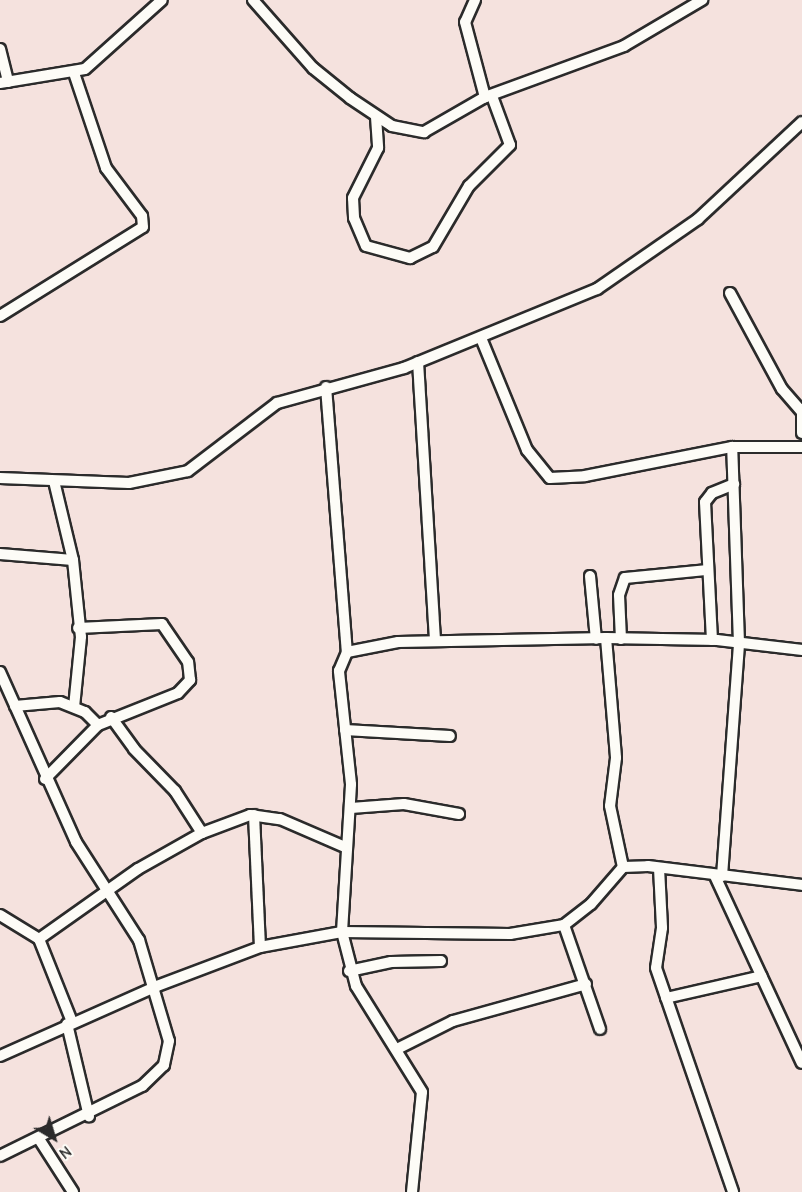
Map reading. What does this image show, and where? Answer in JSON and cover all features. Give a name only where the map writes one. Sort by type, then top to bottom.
[{"type":"street","points":[[0,49],[4,82],[74,73],[101,57],[162,0]]},
{"type":"street","points":[[253,0],[313,68],[376,117],[424,132],[489,96],[588,63],[686,4],[702,0]]},
{"type":"street","points":[[376,117],[378,148],[352,198],[354,218],[366,246],[410,258],[433,247],[469,186],[510,145],[489,96],[465,22],[475,0]]},
{"type":"street","points":[[0,316],[144,227],[142,216],[106,168],[74,73]]},
{"type":"street","points":[[0,478],[129,483],[172,478],[220,452],[278,403],[326,387],[418,362],[597,290],[646,259],[754,172],[802,122]]},
{"type":"street","points":[[730,293],[782,389],[802,410],[802,433]]},
{"type":"street","points":[[481,338],[527,450],[550,478],[585,476],[732,447],[802,447]]},
{"type":"street","points":[[418,362],[435,640]]},
{"type":"street","points":[[326,387],[347,652],[339,671],[351,808],[345,847],[342,932],[349,971],[399,1048],[422,1092],[412,1192]]},
{"type":"street","points":[[732,447],[740,643],[719,876],[802,1064]]},
{"type":"street","points":[[54,481],[73,560],[78,628],[74,707]]},
{"type":"street","points":[[712,640],[706,570],[705,502],[712,493],[734,484]]},
{"type":"street","points":[[0,554],[73,560]]},
{"type":"street","points":[[621,639],[619,595],[625,578],[706,570]]},
{"type":"street","points":[[590,576],[601,638],[616,758],[610,806],[623,867]]},
{"type":"street","points":[[45,779],[98,725],[111,717],[178,693],[190,680],[188,662],[162,624],[78,628]]},
{"type":"street","points":[[347,652],[435,640],[601,638],[712,640],[802,651]]},
{"type":"street","points":[[0,672],[45,779],[104,891],[139,940],[157,986],[156,1003],[169,1041],[164,1065],[142,1086],[89,1116],[0,1156]]},
{"type":"street","points":[[15,706],[50,700],[74,707],[98,725]]},
{"type":"street","points":[[111,717],[134,749],[175,791],[202,833]]},
{"type":"street","points":[[345,730],[450,736]]},
{"type":"street","points":[[351,808],[404,804],[459,814]]},
{"type":"street","points":[[254,815],[260,947]]},
{"type":"street","points":[[39,939],[104,891],[202,833],[254,815],[280,819],[345,847]]},
{"type":"street","points":[[623,867],[659,868],[802,885]]},
{"type":"street","points":[[0,1056],[69,1023],[157,986],[260,947],[342,932],[525,933],[564,925],[591,904],[623,867]]},
{"type":"street","points":[[659,868],[662,928],[656,968],[733,1192]]},
{"type":"street","points":[[0,915],[39,939],[69,1023],[89,1116]]},
{"type":"street","points":[[564,925],[600,1029]]},
{"type":"street","points":[[349,971],[441,961]]},
{"type":"street","points":[[666,998],[762,976]]},
{"type":"street","points":[[399,1048],[453,1021],[586,984]]},
{"type":"street","points":[[39,1139],[73,1192]]}]
